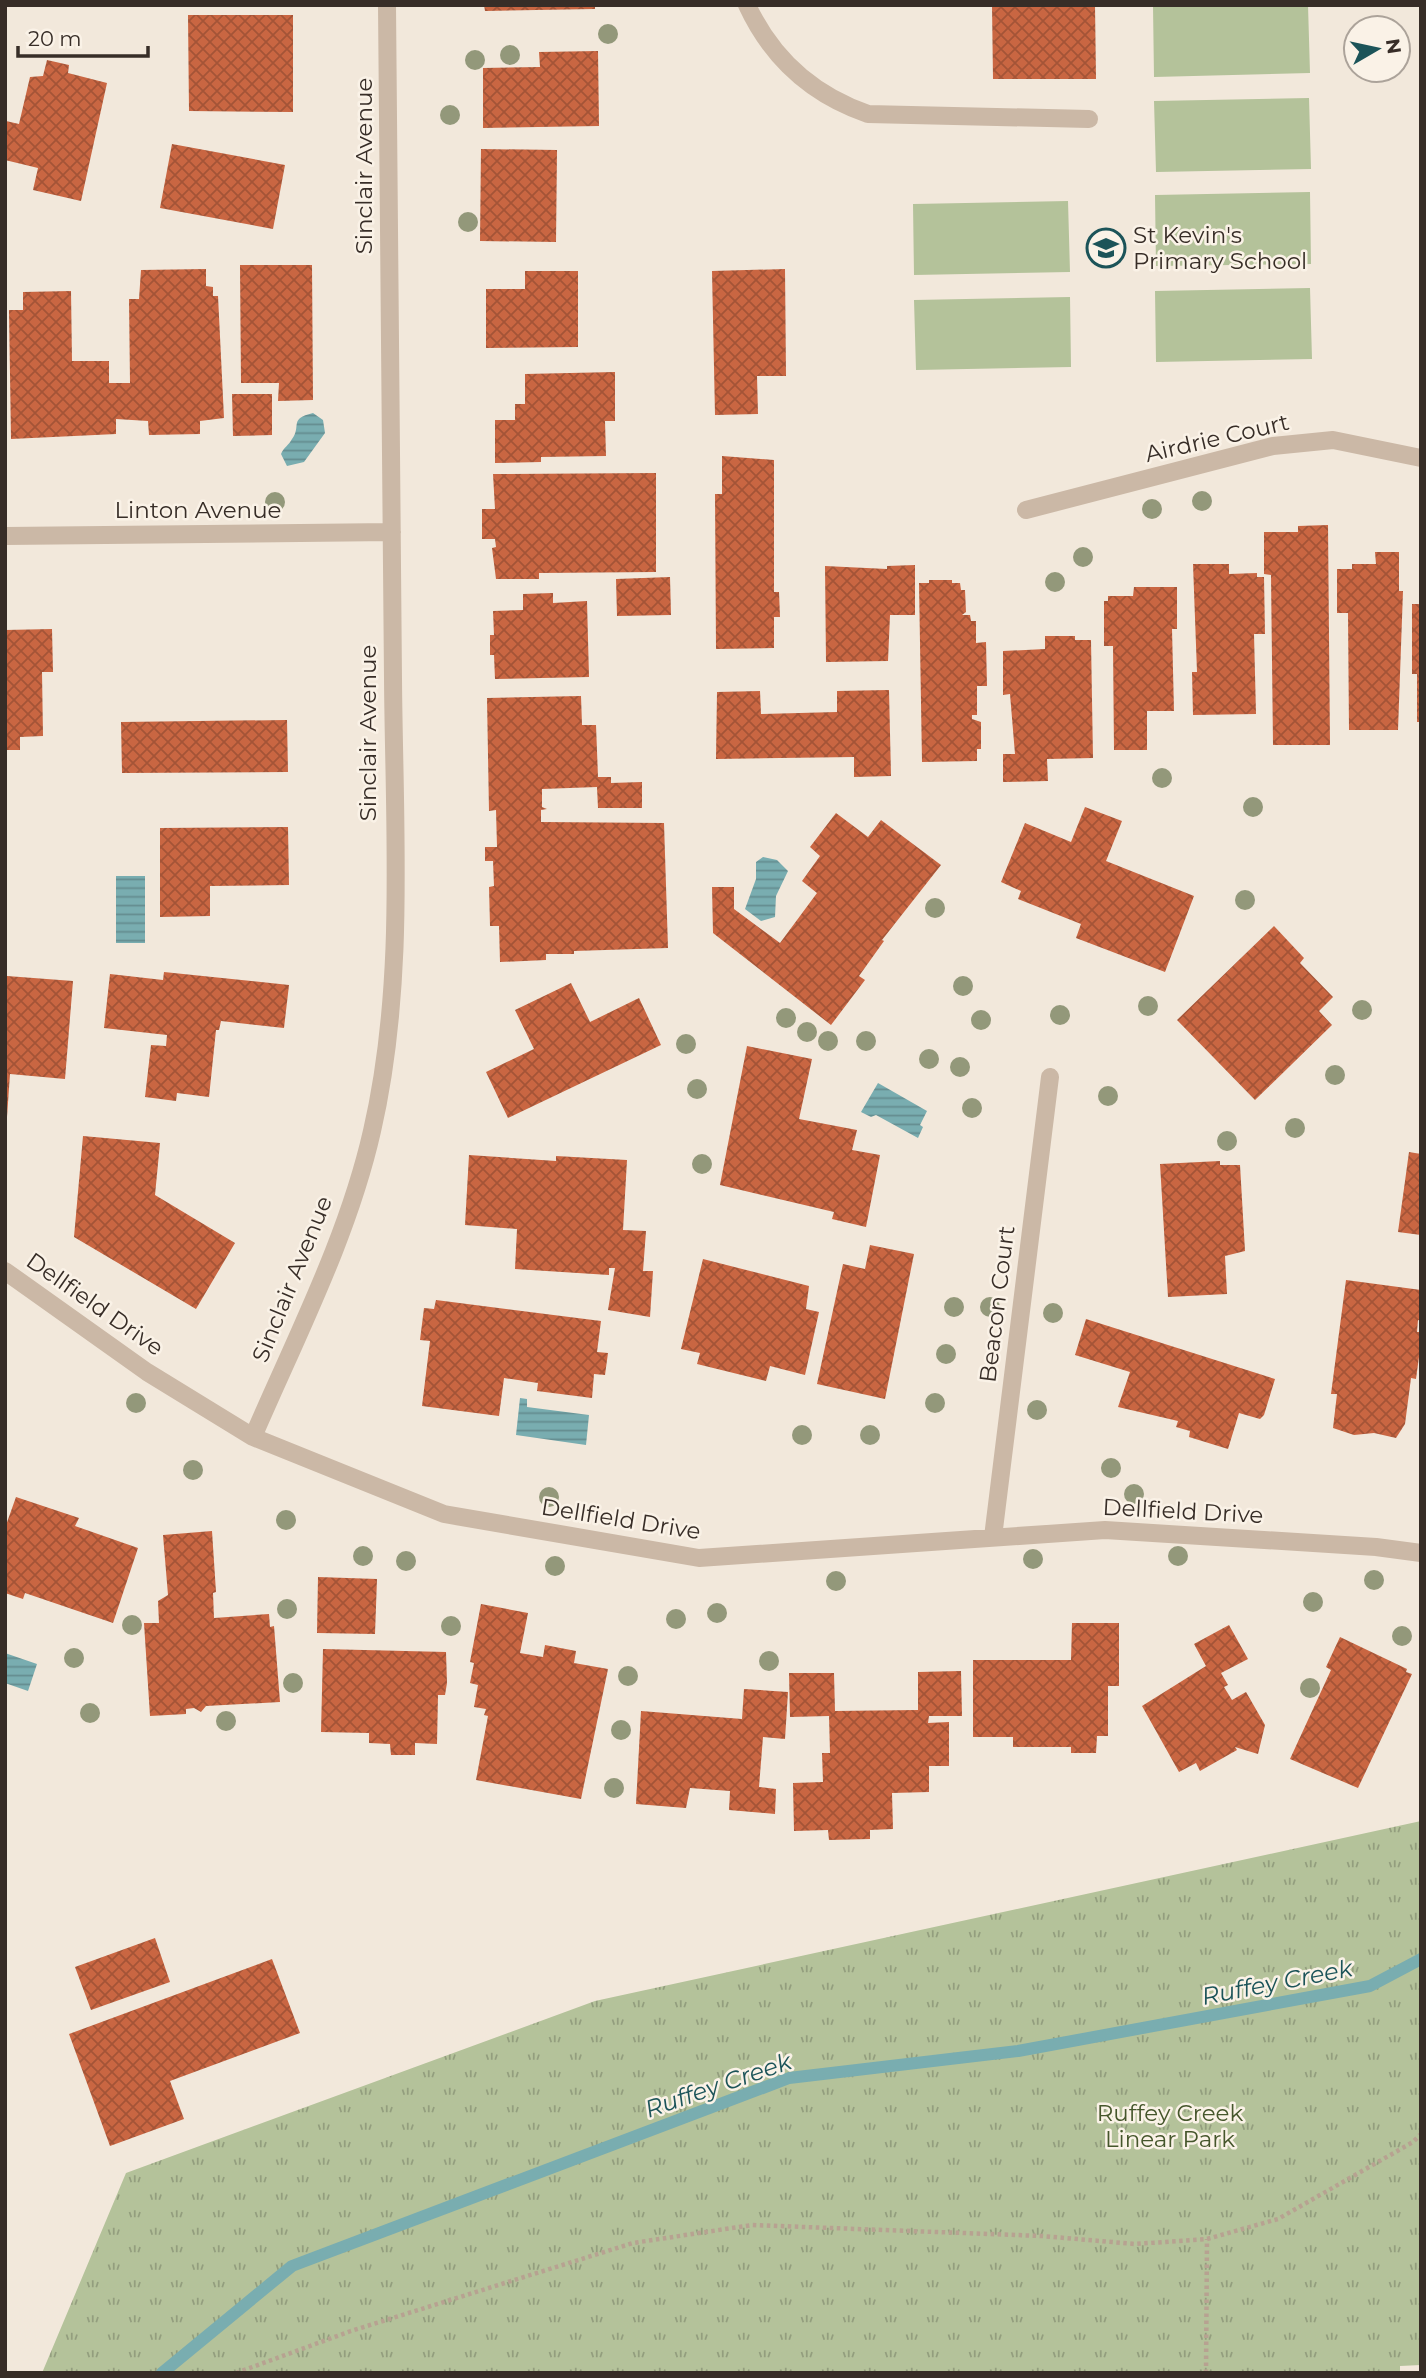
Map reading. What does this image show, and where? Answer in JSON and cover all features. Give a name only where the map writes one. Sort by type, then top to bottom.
[{"type":"street","name":"Sinclair Avenue","points":[[253,1437],[339,1237],[372,1130],[388,1012],[394,870],[387,5]]},
{"type":"street","points":[[747,5],[771,45],[809,86],[836,103],[868,114],[1089,119]]},
{"type":"street","name":"Airdrie Court","points":[[1026,510],[1273,446],[1333,440],[1421,457]]},
{"type":"street","name":"Linton Avenue","points":[[5,536],[392,533]]},
{"type":"street","name":"Beacon Court","points":[[993,1537],[1050,1077]]},
{"type":"street","name":"Dellfield Drive","points":[[5,1270],[147,1372],[253,1437],[444,1514],[699,1558],[1105,1530],[1376,1547],[1421,1553]]},
{"type":"path","points":[[236,2373],[351,2331],[633,2243],[752,2225],[1042,2236],[1135,2244],[1207,2239],[1278,2219],[1413,2142],[1421,2134]]},
{"type":"path","points":[[1206,2373],[1207,2239]]},
{"type":"green space","points":[[1308,5],[1310,73],[1154,77],[1153,6]]},
{"type":"green space","points":[[1309,98],[1311,169],[1156,172],[1154,101]]},
{"type":"green space","points":[[1310,192],[1311,264],[1156,266],[1155,195]]},
{"type":"green space","points":[[1068,201],[1070,272],[914,275],[913,204]]},
{"type":"green space","points":[[1310,288],[1312,359],[1156,362],[1155,291]]},
{"type":"green space","points":[[1070,297],[1071,367],[916,370],[914,300]]},
{"type":"green space","name":"Ruffey Creek Linear Park","points":[[1421,1821],[1421,2365],[1400,2366],[1400,2373],[42,2373],[126,2173],[595,2001]]},
{"type":"water","points":[[313,413],[323,420],[325,433],[304,462],[287,466],[281,454],[295,434],[298,420]]},
{"type":"water","points":[[763,857],[777,860],[788,871],[776,896],[775,917],[761,921],[745,909],[756,879],[756,862]]},
{"type":"water","points":[[116,876],[145,876],[145,943],[116,943]]},
{"type":"water","points":[[878,1083],[927,1111],[920,1125],[923,1127],[918,1138],[876,1115],[871,1117],[861,1112]]},
{"type":"water","points":[[520,1398],[527,1399],[527,1407],[589,1415],[586,1445],[516,1435]]},
{"type":"water","points":[[5,1653],[37,1664],[28,1691],[5,1683]]},
{"type":"building","points":[[484,5],[595,5],[595,9],[485,11]]},
{"type":"building","points":[[992,5],[1095,5],[1096,79],[993,79]]},
{"type":"building","points":[[188,15],[293,15],[293,112],[189,111]]},
{"type":"building","points":[[598,51],[599,126],[483,128],[483,68],[540,67],[539,52]]},
{"type":"building","points":[[47,60],[69,65],[68,73],[107,83],[81,201],[33,190],[38,168],[5,160],[6,121],[19,124],[30,77],[43,76]]},
{"type":"building","points":[[172,144],[285,165],[273,229],[160,208]]},
{"type":"building","points":[[481,149],[557,150],[556,242],[480,241]]},
{"type":"building","points":[[240,265],[312,265],[313,400],[278,401],[279,383],[241,383]]},
{"type":"building","points":[[206,269],[206,286],[213,287],[213,296],[218,296],[224,418],[200,421],[200,434],[149,435],[148,421],[116,419],[116,434],[11,439],[9,310],[23,310],[23,292],[71,291],[72,361],[109,361],[109,383],[130,383],[129,299],[139,299],[141,270]]},
{"type":"building","points":[[785,269],[786,376],[757,376],[758,414],[715,415],[712,271]]},
{"type":"building","points":[[525,271],[578,271],[578,347],[486,348],[486,289],[525,289]]},
{"type":"building","points":[[615,372],[615,421],[605,421],[606,456],[541,457],[541,462],[495,463],[495,420],[515,420],[515,404],[525,404],[525,374]]},
{"type":"building","points":[[232,394],[272,394],[272,435],[233,436]]},
{"type":"building","points":[[722,456],[774,460],[774,592],[779,592],[780,617],[774,617],[774,648],[716,649],[715,494],[722,494]]},
{"type":"building","points":[[656,473],[656,572],[539,573],[539,579],[496,579],[492,548],[496,547],[495,539],[482,539],[482,509],[495,509],[493,474]]},
{"type":"building","points":[[1328,525],[1330,745],[1273,745],[1271,575],[1264,574],[1264,532],[1298,532],[1298,526]]},
{"type":"building","points":[[1375,552],[1399,552],[1399,591],[1403,591],[1398,730],[1349,730],[1348,613],[1337,613],[1337,569],[1352,569],[1352,564],[1376,564]]},
{"type":"building","points":[[1193,564],[1229,564],[1229,574],[1257,573],[1257,577],[1264,577],[1265,634],[1254,634],[1256,714],[1193,715],[1192,672],[1197,672]]},
{"type":"building","points":[[915,565],[915,615],[890,615],[888,661],[826,662],[825,566],[887,569],[887,566]]},
{"type":"building","points":[[670,577],[671,615],[617,616],[616,579]]},
{"type":"building","points":[[929,580],[952,580],[952,583],[960,583],[961,590],[965,590],[966,612],[962,615],[970,615],[971,621],[976,621],[976,643],[986,642],[987,686],[977,686],[977,715],[972,715],[972,719],[981,722],[981,749],[977,749],[977,761],[922,762],[919,583],[929,583]]},
{"type":"building","points":[[1134,587],[1177,587],[1177,629],[1172,629],[1174,711],[1147,711],[1147,750],[1114,750],[1113,646],[1104,646],[1104,601],[1108,601],[1108,596],[1133,596]]},
{"type":"building","points":[[553,593],[553,603],[587,601],[589,677],[495,679],[494,655],[490,655],[490,635],[494,635],[493,611],[523,610],[523,594]]},
{"type":"building","points":[[1412,604],[1421,604],[1421,722],[1417,722],[1417,674],[1412,674]]},
{"type":"building","points":[[52,629],[53,672],[42,672],[43,736],[20,737],[20,750],[5,750],[5,630]]},
{"type":"building","points":[[1045,636],[1075,636],[1075,640],[1091,640],[1093,758],[1047,759],[1048,781],[1003,782],[1003,754],[1015,754],[1010,694],[1003,695],[1003,651],[1045,649]]},
{"type":"building","points":[[889,690],[891,776],[854,777],[854,757],[716,759],[717,692],[760,691],[761,714],[837,712],[837,691]]},
{"type":"building","points":[[581,696],[582,725],[596,725],[598,777],[611,777],[611,783],[642,782],[642,808],[598,808],[597,787],[542,789],[542,807],[547,809],[541,810],[541,822],[664,823],[668,948],[574,951],[574,954],[546,954],[546,960],[500,962],[499,926],[490,926],[489,887],[494,886],[493,861],[485,861],[485,847],[497,847],[496,810],[489,811],[487,698]]},
{"type":"building","points":[[287,720],[288,772],[122,773],[121,722]]},
{"type":"building","points":[[1085,807],[1122,821],[1106,861],[1194,896],[1165,972],[1076,938],[1081,924],[1018,899],[1021,891],[1001,882],[1025,823],[1071,842]]},
{"type":"building","points":[[836,813],[868,837],[881,820],[941,865],[882,940],[884,941],[859,976],[865,980],[831,1025],[713,933],[712,887],[734,887],[734,909],[780,943],[817,893],[802,881],[820,856],[810,847]]},
{"type":"building","points":[[288,827],[289,885],[210,886],[210,916],[160,917],[160,828]]},
{"type":"building","points":[[1274,926],[1304,958],[1300,963],[1333,997],[1319,1011],[1332,1025],[1255,1100],[1177,1020]]},
{"type":"building","points":[[164,972],[289,985],[284,1028],[221,1021],[219,1030],[216,1030],[209,1097],[177,1093],[176,1101],[145,1097],[151,1045],[166,1046],[167,1035],[104,1028],[110,974],[163,980]]},
{"type":"building","points":[[7,976],[73,981],[65,1079],[10,1074],[7,1117]]},
{"type":"building","points":[[571,983],[590,1022],[639,998],[661,1045],[508,1118],[486,1072],[534,1049],[515,1010]]},
{"type":"building","points":[[747,1046],[812,1059],[799,1119],[857,1130],[852,1150],[880,1155],[866,1227],[832,1219],[834,1212],[720,1185]]},
{"type":"building","points":[[83,1136],[160,1143],[155,1195],[235,1243],[196,1309],[74,1237]]},
{"type":"building","points":[[1409,1152],[1421,1154],[1421,1235],[1398,1232]]},
{"type":"building","points":[[469,1155],[556,1161],[556,1156],[627,1160],[623,1230],[646,1231],[643,1271],[653,1271],[650,1317],[608,1310],[615,1268],[609,1268],[609,1275],[515,1269],[517,1229],[465,1225]]},
{"type":"building","points":[[1220,1161],[1220,1165],[1240,1165],[1245,1251],[1225,1256],[1227,1294],[1168,1297],[1160,1164]]},
{"type":"building","points":[[870,1245],[914,1254],[885,1399],[817,1384],[843,1264],[865,1269]]},
{"type":"building","points":[[703,1259],[809,1286],[806,1309],[819,1312],[805,1375],[770,1366],[766,1381],[697,1364],[700,1353],[681,1349]]},
{"type":"building","points":[[1346,1280],[1421,1290],[1421,1321],[1418,1320],[1417,1332],[1421,1332],[1421,1342],[1416,1379],[1411,1378],[1405,1424],[1396,1438],[1374,1433],[1354,1435],[1333,1428],[1337,1394],[1331,1394]]},
{"type":"building","points":[[436,1300],[601,1321],[597,1352],[608,1353],[605,1375],[594,1374],[592,1398],[537,1391],[538,1383],[504,1378],[499,1416],[422,1406],[430,1341],[420,1340],[424,1308],[434,1309]]},
{"type":"building","points":[[1086,1319],[1275,1379],[1264,1415],[1260,1419],[1239,1413],[1228,1449],[1189,1437],[1190,1431],[1176,1427],[1178,1421],[1118,1407],[1130,1372],[1075,1355]]},
{"type":"building","points":[[16,1497],[79,1518],[75,1526],[138,1548],[113,1623],[25,1593],[23,1599],[5,1593],[5,1528]]},
{"type":"building","points":[[212,1531],[216,1592],[213,1593],[214,1618],[269,1614],[270,1627],[274,1626],[280,1702],[206,1706],[201,1712],[194,1708],[186,1709],[186,1714],[150,1716],[144,1623],[159,1623],[158,1601],[168,1595],[163,1535]]},
{"type":"building","points":[[318,1577],[377,1579],[375,1634],[317,1633]]},
{"type":"building","points":[[481,1604],[528,1613],[520,1653],[543,1657],[545,1645],[576,1651],[574,1663],[608,1669],[581,1799],[476,1780],[488,1716],[484,1715],[486,1709],[474,1707],[478,1685],[470,1683],[474,1663],[470,1662]]},
{"type":"building","points":[[1072,1623],[1119,1623],[1119,1686],[1108,1686],[1108,1736],[1097,1736],[1096,1753],[1071,1753],[1071,1747],[1013,1747],[1013,1737],[973,1737],[973,1660],[1071,1660]]},
{"type":"building","points":[[1229,1625],[1248,1659],[1221,1673],[1228,1685],[1224,1687],[1232,1700],[1246,1692],[1265,1725],[1258,1754],[1235,1747],[1237,1750],[1200,1771],[1196,1763],[1179,1772],[1142,1706],[1206,1666],[1194,1644]]},
{"type":"building","points":[[1340,1637],[1407,1669],[1406,1672],[1412,1674],[1358,1788],[1290,1759],[1331,1670],[1326,1667]]},
{"type":"building","points":[[323,1649],[446,1652],[447,1683],[445,1695],[438,1695],[437,1744],[415,1743],[415,1755],[391,1755],[390,1744],[369,1743],[369,1733],[321,1732]]},
{"type":"building","points":[[961,1671],[962,1716],[929,1716],[928,1723],[949,1722],[949,1766],[929,1766],[929,1792],[892,1793],[893,1829],[870,1830],[870,1839],[829,1840],[828,1830],[794,1831],[793,1783],[823,1782],[822,1753],[830,1753],[829,1716],[790,1717],[789,1673],[834,1673],[835,1711],[918,1710],[918,1672]]},
{"type":"building","points":[[744,1689],[788,1692],[785,1739],[763,1737],[759,1787],[776,1789],[775,1814],[729,1810],[730,1791],[690,1788],[686,1808],[636,1804],[641,1711],[742,1719]]},
{"type":"building","points":[[155,1938],[170,1982],[91,2010],[75,1967]]},
{"type":"building","points":[[272,1959],[300,2033],[170,2081],[184,2119],[110,2146],[69,2034]]},
{"type":"waterway","name":"Ruffey Creek","points":[[162,2373],[292,2266],[789,2078],[1018,2051],[1370,1986],[1421,1959]]},
{"type":"place","name":"St Kevin's Primary School","points":[[1106,248]]}]
